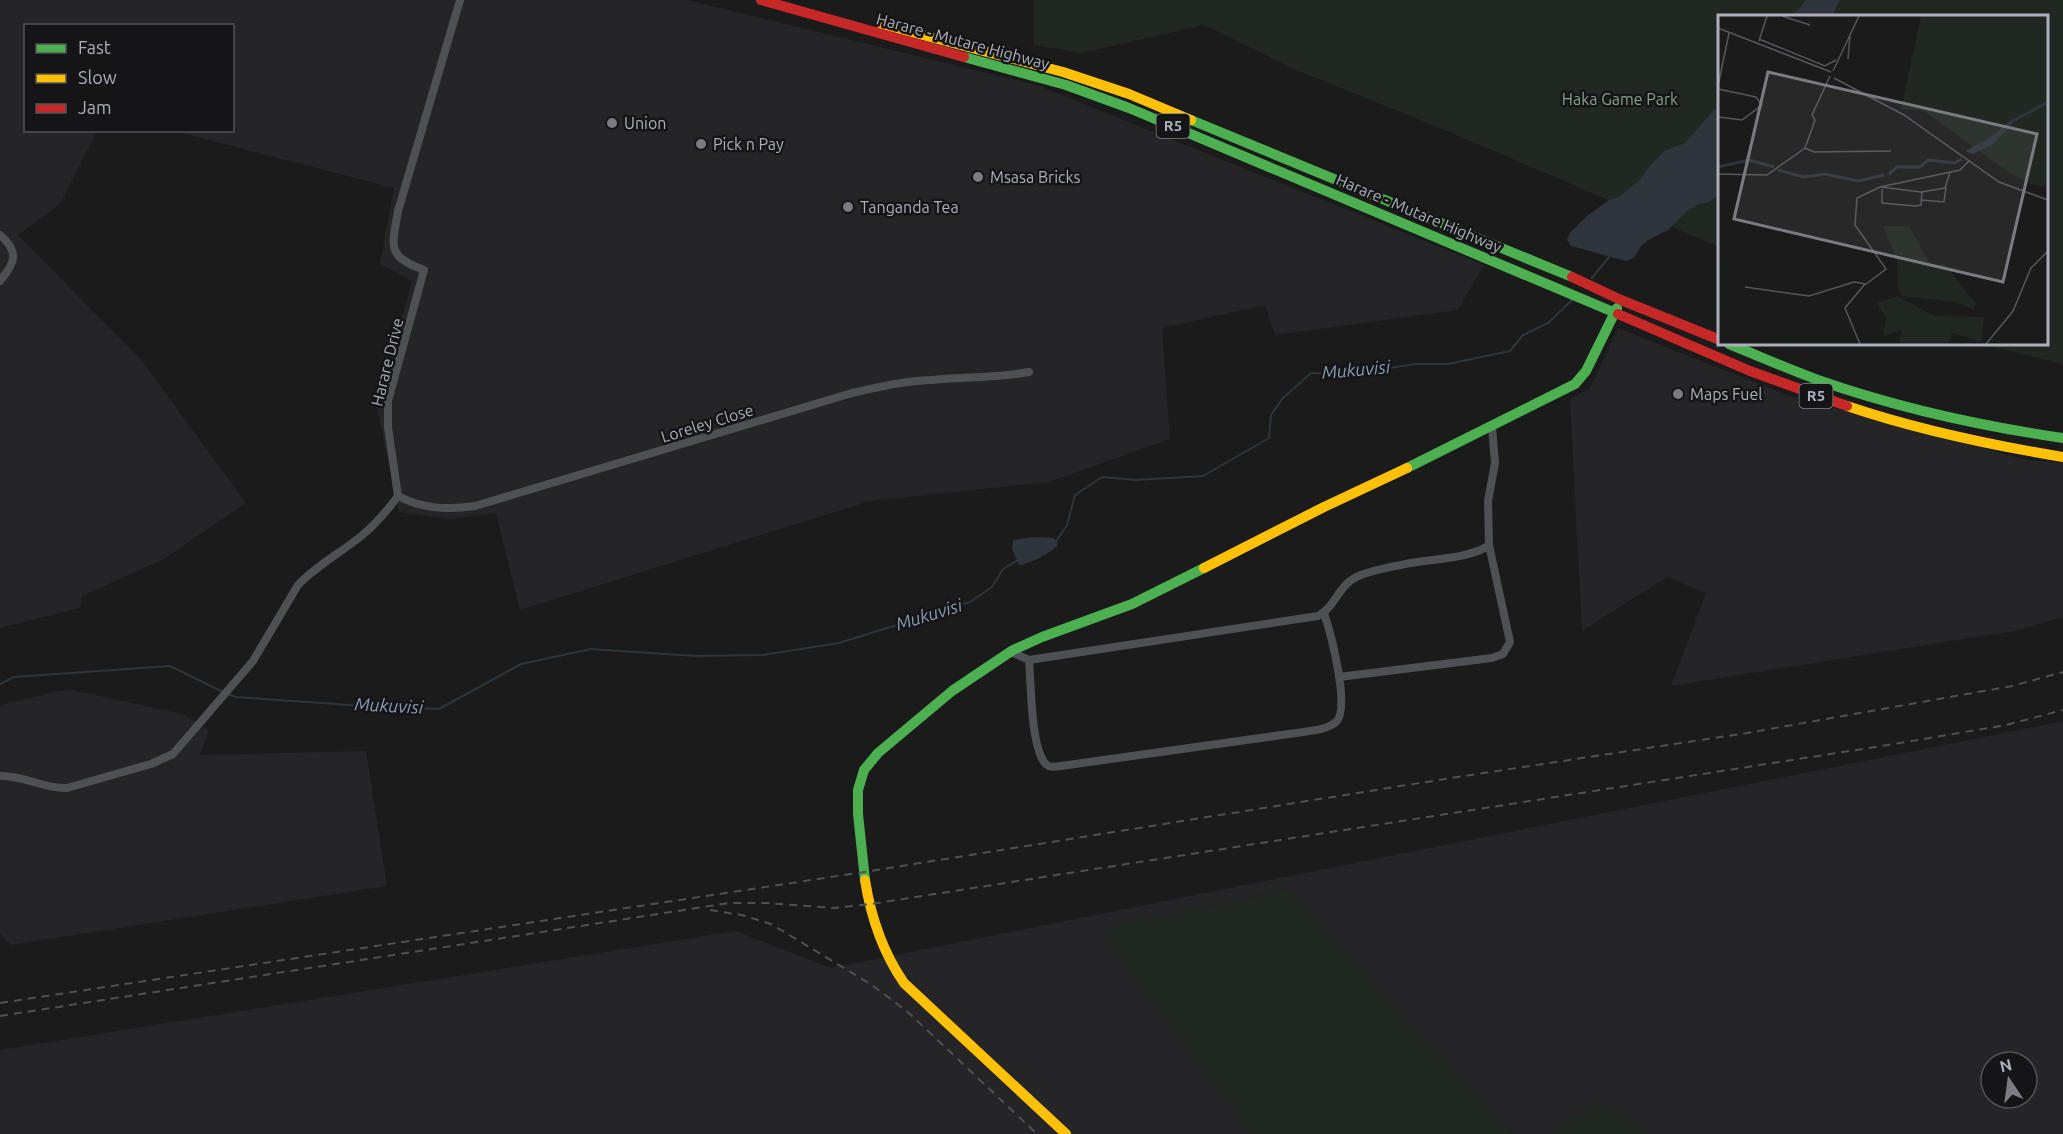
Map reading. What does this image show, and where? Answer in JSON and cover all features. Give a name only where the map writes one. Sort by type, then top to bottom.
[{"type":"main road","name":"Harare - Mutare Highway","points":[[761,0],[1045,79],[1129,108],[1576,295],[1716,357],[1834,403],[1937,433],[2024,452],[2063,457]]},
{"type":"main road","name":"Harare - Mutare Highway","points":[[794,0],[1063,72],[1129,94],[1718,340]]},
{"type":"main road","points":[[1066,1134],[904,983],[887,959],[876,932],[864,872],[858,799],[864,769],[893,741],[966,681],[1011,652],[1048,634],[1126,606],[1324,507],[1543,403],[1575,384],[1586,371],[1621,300]]},
{"type":"main road","name":"R5","points":[[1732,345],[1829,384],[1896,404],[1962,420],[2063,438]]},
{"type":"street","name":"Harare Drive","points":[[398,496],[388,427],[388,401],[424,270],[401,258],[395,252],[393,243],[399,211],[460,0]]},
{"type":"street","points":[[0,235],[11,248],[14,261],[12,267],[0,281]]},
{"type":"street","name":"Loreley Close","points":[[398,496],[410,502],[441,509],[475,506],[852,393],[906,382],[1029,372]]},
{"type":"street","points":[[1339,677],[1492,658],[1503,654],[1510,642],[1489,545],[1488,501],[1495,463],[1492,427]]},
{"type":"street","points":[[0,776],[10,776],[53,788],[67,788],[151,765],[173,754],[222,699],[260,650],[298,585],[307,575],[376,523],[398,496]]},
{"type":"street","points":[[1011,652],[1029,660],[1318,616],[1324,613],[1343,586],[1359,576],[1411,563],[1468,553],[1489,545]]},
{"type":"street","points":[[1029,660],[1034,729],[1044,762],[1054,767],[1323,728],[1337,721],[1342,711],[1332,635],[1324,613]]},
{"type":"shaded area","points":[[0,0],[687,0],[1037,85],[1484,265],[1458,310],[1275,335],[1265,305],[1162,328],[1170,439],[1049,482],[870,501],[520,610],[496,513],[449,519],[399,512],[377,408],[412,281],[380,264],[394,188],[178,132],[234,132],[234,24],[24,24],[24,132],[96,132],[60,204],[18,235],[142,361],[246,503],[164,559],[82,596],[80,608],[0,628]]},
{"type":"shaded area","points":[[1806,0],[1840,0],[1832,15],[1791,15]]},
{"type":"shaded area","points":[[1718,108],[1718,196],[1687,211],[1668,230],[1641,246],[1634,258],[1626,261],[1571,246],[1567,240],[1570,233],[1586,217],[1609,200],[1619,197],[1640,180],[1664,151],[1685,143],[1713,111]]},
{"type":"shaded area","points":[[1618,328],[1787,395],[2027,460],[2063,463],[2063,617],[2020,630],[1671,686],[1706,593],[1667,577],[1582,631],[1570,399],[1590,388]]},
{"type":"shaded area","points":[[1035,537],[1053,538],[1058,545],[1040,558],[1019,565],[1012,549],[1013,540]]},
{"type":"shaded area","points":[[68,689],[182,714],[209,730],[200,755],[366,751],[387,886],[11,945],[0,934],[0,705]]},
{"type":"shaded area","points":[[2063,721],[2063,1134],[1648,1134],[1604,1099],[1548,1134],[1512,1134],[1289,889],[1099,929],[1249,1134],[0,1134],[0,1050],[736,931],[831,968]]},
{"type":"green space","name":"Haka Game Park","points":[[1034,0],[2063,0],[2063,364],[1985,345],[2048,345],[2048,15],[1718,15],[1718,247],[1435,126],[1294,69],[1204,25],[1081,53],[1034,45]]},
{"type":"green space","points":[[1289,889],[1512,1134],[1249,1134],[1098,929]]},
{"type":"green space","points":[[1604,1099],[1648,1134],[1548,1134]]},
{"type":"waterway","name":"Mukuvisi","points":[[1592,278],[1609,257]]},
{"type":"waterway","name":"Mukuvisi","points":[[1055,543],[1067,525],[1075,495],[1102,477],[1136,480],[1203,476],[1269,438],[1271,415],[1282,399],[1311,373],[1345,375],[1415,364],[1448,364],[1510,351],[1523,335],[1548,323],[1572,300]]},
{"type":"waterway","name":"Mukuvisi","points":[[228,694],[236,697],[439,709],[521,664],[591,649],[695,656],[763,655],[839,643],[970,602],[992,587],[1003,569],[1018,560]]},
{"type":"waterway","name":"Mukuvisi","points":[[0,684],[14,677],[170,666],[223,692]]},
{"type":"railway","points":[[0,1003],[864,872],[1747,733],[2012,686],[2063,672]]},
{"type":"railway","points":[[0,1016],[729,903],[834,908],[871,904],[1888,745],[2006,725],[2063,710]]},
{"type":"railway","points":[[710,910],[742,915],[771,924],[872,985],[909,1013],[1037,1134]]},
{"type":"traffic: fast","points":[[964,57],[1066,85],[1129,108],[1618,314]]},
{"type":"traffic: fast","points":[[1191,120],[1572,277]]},
{"type":"traffic: fast","points":[[1407,468],[1575,384],[1586,371],[1617,308]]},
{"type":"traffic: fast","points":[[1731,345],[1818,380],[1878,399],[1970,422],[2063,438]]},
{"type":"traffic: fast","points":[[865,880],[858,814],[858,790],[864,770],[878,753],[952,691],[1013,650],[1132,604],[1204,568]]},
{"type":"traffic: slow","points":[[881,24],[1063,72],[1129,94],[1191,120]]},
{"type":"traffic: slow","points":[[1847,406],[1954,436],[2063,457]]},
{"type":"traffic: slow","points":[[1204,568],[1407,468]]},
{"type":"traffic: slow","points":[[865,880],[878,934],[889,959],[904,983],[1066,1134]]},
{"type":"traffic: jam","points":[[761,0],[964,57]]},
{"type":"traffic: jam","points":[[1572,277],[1621,300],[1718,339]]},
{"type":"traffic: jam","points":[[1618,314],[1750,371],[1847,406]]},
{"type":"place","name":"Union","points":[[612,123]]},
{"type":"place","name":"Pick n Pay","points":[[701,144]]},
{"type":"place","name":"Msasa Bricks","points":[[978,177]]},
{"type":"place","name":"Tanganda Tea","points":[[848,207]]},
{"type":"place","name":"Maps Fuel","points":[[1678,394]]}]
